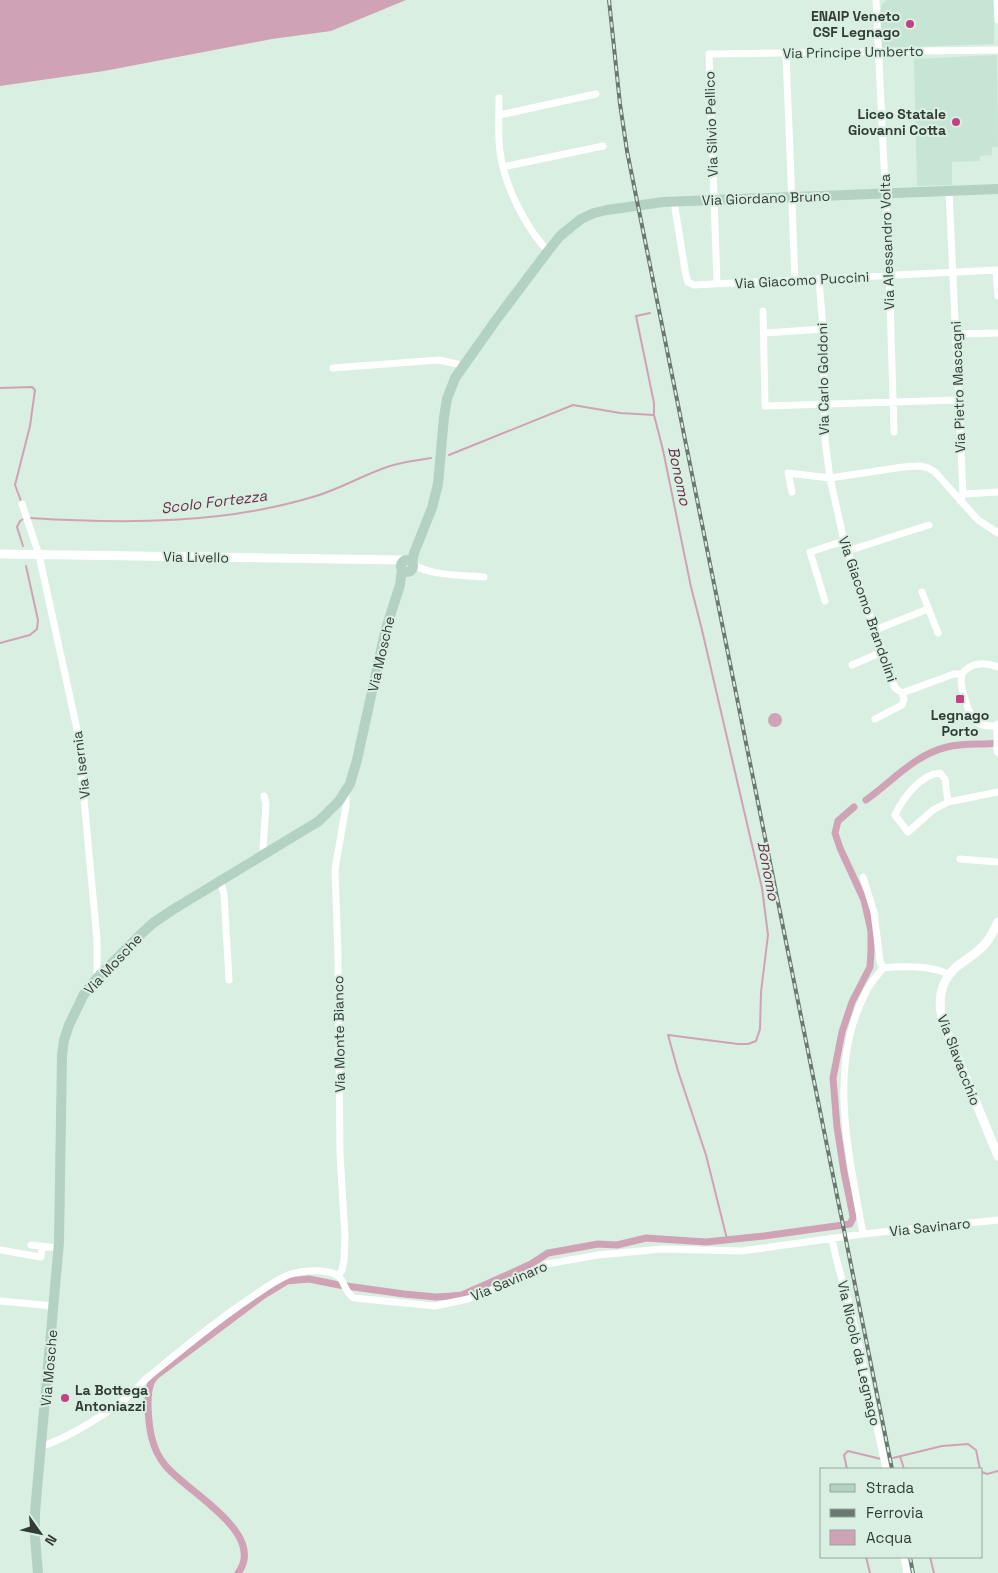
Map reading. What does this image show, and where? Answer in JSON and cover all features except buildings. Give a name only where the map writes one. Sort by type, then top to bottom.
[{"type":"main road","name":"Via Giordano Bruno","points":[[548,251],[560,236],[575,223],[594,213],[633,206],[674,202],[998,189]]},
{"type":"main road","name":"Via Mosche","points":[[38,1573],[35,1537],[36,1512],[59,1248],[62,1056],[64,1040],[79,1003],[97,978],[153,922],[319,821],[332,810],[346,792],[357,760],[385,632],[400,585],[432,508],[438,484],[444,417],[450,389],[464,365],[548,251]]},
{"type":"street","name":"Via Alessandro Volta","points":[[876,0],[889,275],[894,432]]},
{"type":"street","points":[[997,0],[998,20]]},
{"type":"street","name":"Via Principe Umberto","points":[[709,54],[998,50]]},
{"type":"street","points":[[786,53],[793,197],[794,280]]},
{"type":"street","name":"Via Silvio Pellico","points":[[709,54],[717,284]]},
{"type":"street","points":[[499,115],[596,94]]},
{"type":"street","points":[[499,98],[502,167],[514,198],[530,229],[548,251]]},
{"type":"street","points":[[502,167],[603,146]]},
{"type":"street","name":"Via Pietro Mascagni","points":[[949,191],[959,400],[961,497]]},
{"type":"street","name":"Via Giacomo Puccini","points":[[674,202],[687,279],[694,285],[997,270]]},
{"type":"street","points":[[997,270],[998,296]]},
{"type":"street","name":"Via Carlo Goldoni","points":[[819,279],[823,329],[825,441],[830,478]]},
{"type":"street","points":[[763,311],[765,334],[765,406],[959,400]]},
{"type":"street","points":[[765,334],[823,329]]},
{"type":"street","points":[[956,334],[998,333]]},
{"type":"street","points":[[333,368],[439,360],[457,364]]},
{"type":"street","points":[[792,492],[788,473],[830,478],[920,466],[935,472],[961,497],[978,520],[998,533]]},
{"type":"street","name":"Via Giacomo Brandolini","points":[[830,478],[847,551],[895,688],[902,693],[954,674],[962,674],[967,668],[980,664],[987,663],[998,667]]},
{"type":"street","points":[[961,497],[998,492]]},
{"type":"street","name":"Via Isernia","points":[[22,504],[39,555],[79,743],[97,940],[97,978]]},
{"type":"street","points":[[847,551],[929,525]]},
{"type":"street","points":[[825,601],[810,552],[844,541]]},
{"type":"street","name":"Via Livello","points":[[0,554],[392,560],[409,565]]},
{"type":"street","points":[[409,565],[446,574],[484,577]]},
{"type":"street","points":[[922,592],[938,634]]},
{"type":"street","points":[[875,630],[928,609]]},
{"type":"street","points":[[852,665],[882,652]]},
{"type":"street","points":[[962,674],[962,687],[973,718],[981,724],[998,725],[998,751]]},
{"type":"street","points":[[875,719],[902,705],[904,699],[902,693]]},
{"type":"street","points":[[948,802],[944,779],[940,773],[932,774],[904,799],[895,815],[908,832],[933,810],[948,802],[998,792]]},
{"type":"street","name":"Via Monte Bianco","points":[[338,1276],[342,1270],[344,1260],[345,1236],[340,1154],[338,955],[335,870],[346,806],[346,792]]},
{"type":"street","points":[[264,796],[266,804],[263,848],[265,853]]},
{"type":"street","points":[[960,859],[998,862]]},
{"type":"street","points":[[863,877],[874,912],[880,961],[883,968]]},
{"type":"street","points":[[220,881],[224,894],[229,980]]},
{"type":"street","name":"Via Slavacchio","points":[[998,922],[984,945],[950,975],[944,984],[940,996],[942,1018],[998,1156]]},
{"type":"street","points":[[863,1234],[849,1150],[843,1083],[848,1042],[855,1018],[868,988],[883,968],[899,966],[930,969],[944,971],[950,975]]},
{"type":"street","name":"Via Savinaro","points":[[338,1276],[350,1296],[358,1299],[435,1306],[468,1299],[488,1292],[547,1264],[598,1255],[662,1249],[742,1251],[863,1234],[998,1220]]},
{"type":"street","name":"Via Nicolò da Legnago","points":[[832,1238],[835,1257],[852,1315],[886,1468]]},
{"type":"street","points":[[31,1245],[59,1248]]},
{"type":"street","points":[[0,1250],[41,1257],[42,1246]]},
{"type":"street","points":[[42,1446],[67,1436],[119,1403],[131,1394],[144,1380],[232,1311],[277,1280],[301,1272],[330,1272],[338,1276]]},
{"type":"street","points":[[0,1301],[54,1306]]},
{"type":"street","points":[[904,1558],[907,1573]]},
{"type":"shaded area","points":[[887,0],[994,0],[994,44],[881,48],[880,15],[882,4]]},
{"type":"shaded area","name":"Liceo Statale Giovanni Cotta","points":[[997,55],[998,147],[992,147],[992,155],[980,156],[980,161],[952,162],[952,185],[917,186],[914,59]]},
{"type":"water","points":[[0,0],[406,0],[331,31],[272,39],[104,71],[0,86]]},
{"type":"water","points":[[772,713],[778,713],[782,720],[778,727],[772,727],[768,723],[768,717]]},
{"type":"waterway","name":"Scolo Fortezza","points":[[449,455],[573,405],[620,413],[654,415],[654,403],[636,316],[650,313]]},
{"type":"waterway","points":[[0,388],[32,387],[35,390],[30,426],[15,485],[21,501]]},
{"type":"waterway","name":"Bonomo","points":[[654,415],[691,587],[762,888],[768,935],[761,992],[760,1029],[756,1041],[748,1044],[738,1044],[668,1035],[706,1155],[727,1239]]},
{"type":"waterway","name":"Scolo Fortezza","points":[[30,518],[138,521],[211,517],[246,512],[316,496],[390,466],[431,458]]},
{"type":"waterway","name":"Scolo Fortezza","points":[[23,546],[17,527],[20,521],[25,518]]},
{"type":"waterway","name":"Scolo Fortezza","points":[[0,643],[30,635],[37,629],[38,620],[26,566]]},
{"type":"waterway","points":[[866,800],[904,769],[935,751],[960,745],[998,743]]},
{"type":"waterway","points":[[238,1573],[244,1558],[242,1543],[233,1528],[205,1500],[175,1475],[165,1465],[157,1452],[149,1423],[149,1390],[152,1381],[157,1375],[264,1295],[287,1281],[309,1279],[339,1285],[436,1297],[462,1295],[531,1264],[548,1253],[598,1244],[617,1245],[646,1238],[706,1242],[850,1224],[853,1218],[837,1127],[833,1078],[842,1032],[852,1002],[870,967],[871,931],[864,900],[835,833],[838,821],[854,807]]},
{"type":"waterway","points":[[893,1458],[942,1446],[968,1444],[976,1450],[980,1468]]},
{"type":"waterway","points":[[847,1468],[844,1455],[848,1451],[881,1459]]},
{"type":"waterway","points":[[900,1456],[904,1468]]},
{"type":"waterway","points":[[983,1472],[987,1474],[998,1471]]},
{"type":"waterway","points":[[866,1558],[870,1573]]},
{"type":"waterway","points":[[930,1558],[934,1573]]},
{"type":"railway","points":[[609,0],[627,151],[892,1468]]},
{"type":"railway","points":[[910,1558],[913,1573]]},
{"type":"place","name":"ENAIP Veneto CSF Legnago","points":[[910,24]]},
{"type":"place","name":"Liceo Statale Giovanni Cotta","points":[[956,122]]},
{"type":"place","name":"Legnago Porto","points":[[960,699]]},
{"type":"place","name":"La Bottega Antoniazzi","points":[[65,1398]]}]
